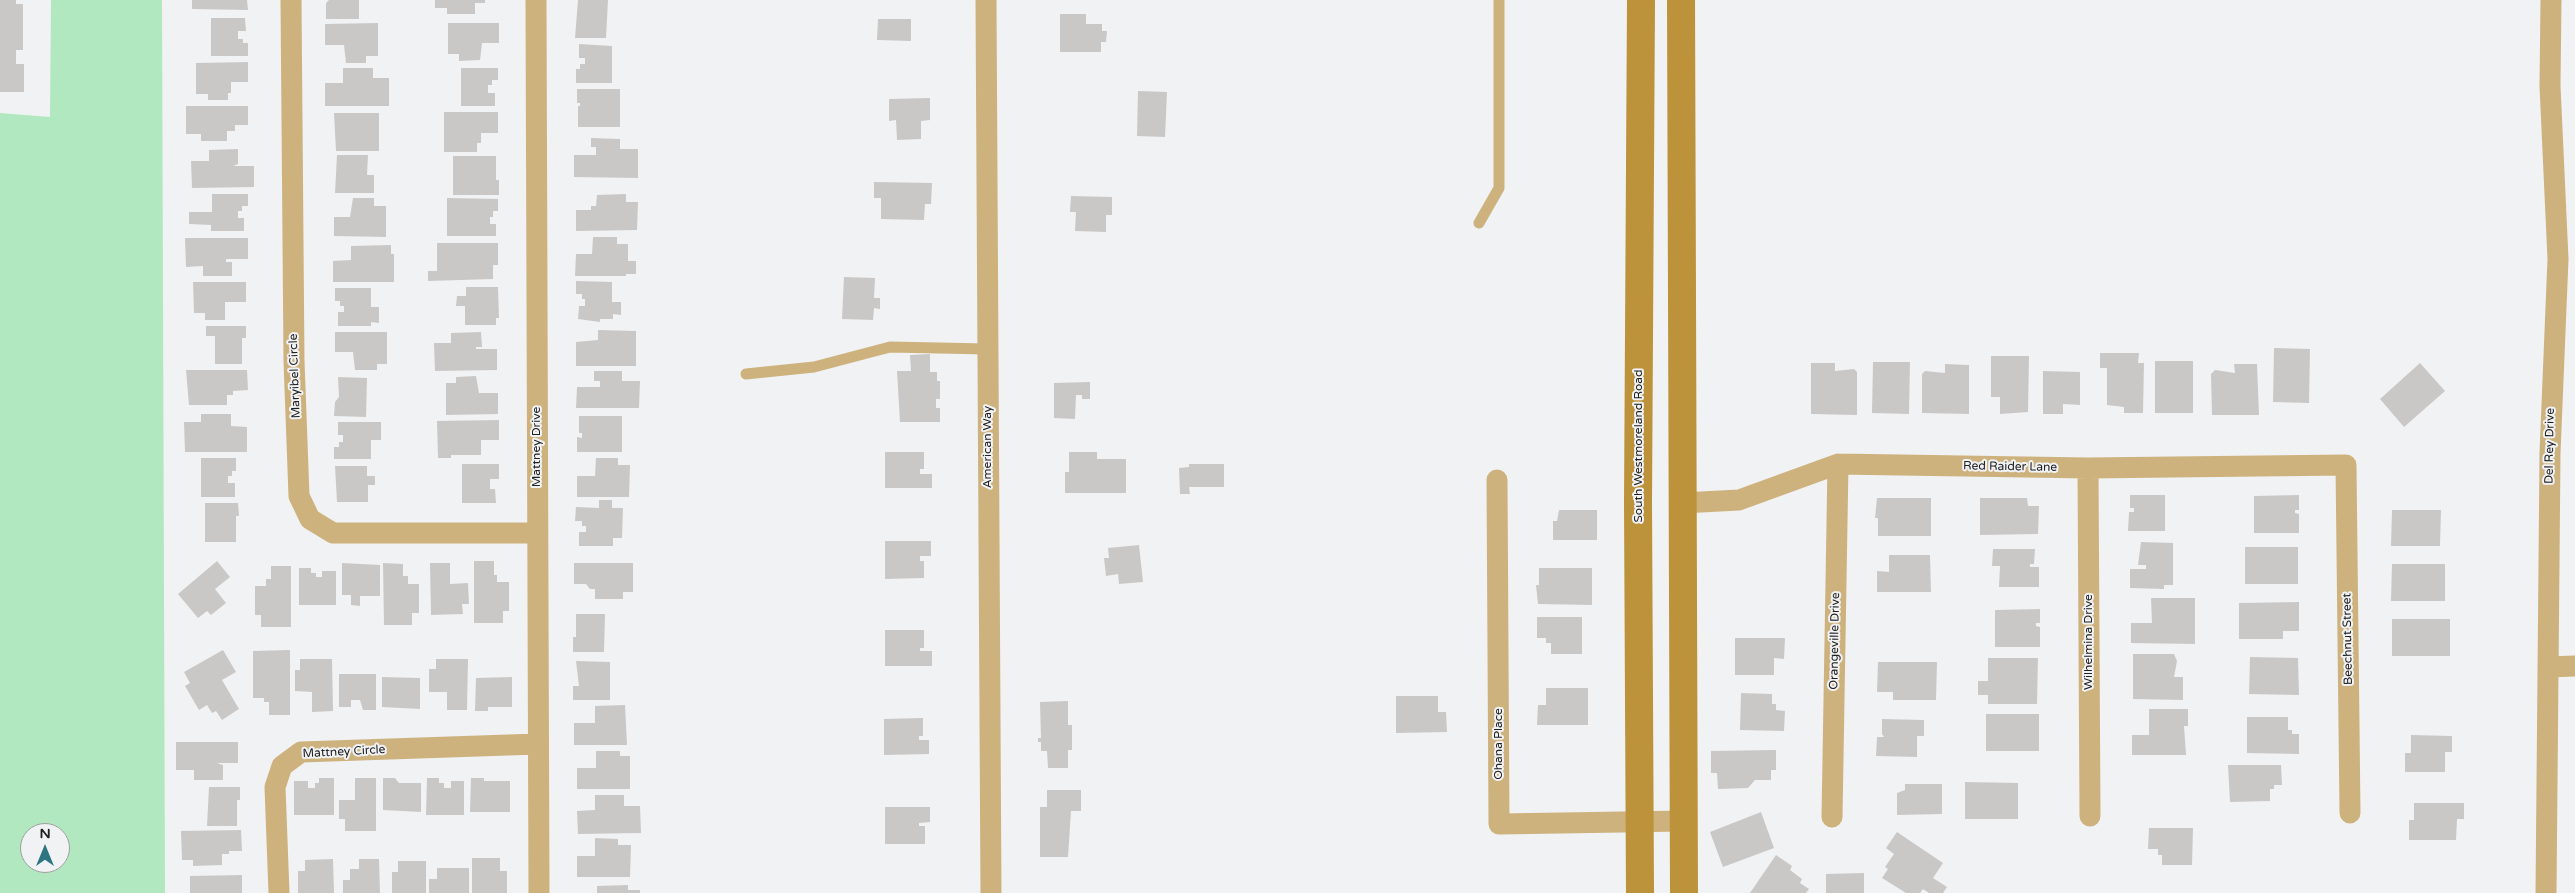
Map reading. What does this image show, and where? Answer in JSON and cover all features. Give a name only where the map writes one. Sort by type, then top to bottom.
[{"type":"main road","name":"South Westmoreland Road","points":[[1640,893],[1638,502],[1641,0]]},
{"type":"main road","points":[[1681,0],[1684,893]]},
{"type":"main road","points":[[1638,502],[1682,503]]},
{"type":"street","name":"Maryibel Circle","points":[[291,0],[294,361],[299,496],[310,519],[333,533],[537,533]]},
{"type":"street","name":"Mattney Drive","points":[[536,0],[538,893]]},
{"type":"street","name":"American Way","points":[[986,0],[991,893]]},
{"type":"street","name":"Del Rey Drive","points":[[2546,893],[2551,406],[2566,259],[2550,86],[2551,0]]},
{"type":"street","name":"Red Raider Lane","points":[[1682,503],[1739,500],[1838,464],[2088,468],[2346,465]]},
{"type":"street","name":"Orangeville Drive","points":[[1832,818],[1838,464]]},
{"type":"street","name":"Beechnut Street","points":[[2346,465],[2350,813]]},
{"type":"street","name":"Wilhelmina Drive","points":[[2088,468],[2090,816]]},
{"type":"street","name":"Ohana Place","points":[[1497,480],[1499,824],[1684,821]]},
{"type":"street","points":[[2548,667],[2575,666]]},
{"type":"street","name":"Mattney Circle","points":[[278,893],[275,787],[282,766],[301,752],[538,744]]},
{"type":"lane","points":[[1479,223],[1498,188],[1500,0]]},
{"type":"lane","points":[[746,374],[814,367],[890,347],[987,349]]},
{"type":"green space","points":[[51,0],[162,0],[165,893],[0,893],[0,113],[50,117]]},
{"type":"building","points":[[0,0],[16,0],[16,4],[23,4],[23,50],[16,50],[16,64],[24,64],[24,92],[0,92]]},
{"type":"building","points":[[192,0],[247,0],[248,10],[192,9]]},
{"type":"building","points":[[329,0],[359,0],[359,19],[326,19],[326,3]]},
{"type":"building","points":[[435,0],[485,0],[485,3],[475,3],[475,14],[447,14],[447,8],[435,8]]},
{"type":"building","points":[[578,0],[608,0],[606,38],[575,38]]},
{"type":"building","points":[[1060,14],[1086,14],[1086,24],[1102,24],[1102,31],[1107,31],[1106,42],[1101,42],[1101,52],[1060,52]]},
{"type":"building","points":[[211,18],[245,18],[246,31],[238,31],[238,39],[243,39],[243,43],[248,43],[248,56],[211,56]]},
{"type":"building","points":[[878,19],[911,19],[911,41],[877,40]]},
{"type":"building","points":[[378,23],[378,56],[366,56],[366,63],[346,63],[344,45],[325,45],[325,24]]},
{"type":"building","points":[[448,23],[499,23],[499,43],[482,43],[480,60],[459,61],[459,54],[448,54]]},
{"type":"building","points":[[579,44],[612,46],[612,83],[576,83],[576,69],[580,69],[580,64],[585,64],[585,58],[579,58]]},
{"type":"building","points":[[248,62],[248,82],[231,82],[231,93],[228,93],[228,100],[208,100],[208,94],[196,94],[196,63]]},
{"type":"building","points":[[343,68],[373,68],[373,78],[389,78],[389,106],[325,106],[325,83],[343,83]]},
{"type":"building","points":[[461,68],[498,68],[498,80],[492,80],[492,85],[488,85],[488,93],[495,93],[495,106],[461,106]]},
{"type":"building","points":[[577,89],[620,89],[620,127],[578,127],[578,106],[580,106],[580,103],[577,103]]},
{"type":"building","points":[[1138,91],[1167,92],[1165,137],[1137,136]]},
{"type":"building","points":[[930,98],[930,120],[921,121],[921,139],[897,140],[896,120],[889,121],[889,99]]},
{"type":"building","points":[[186,106],[248,106],[248,125],[235,125],[235,131],[227,131],[227,141],[201,141],[201,134],[186,134]]},
{"type":"building","points":[[444,112],[498,112],[498,133],[481,133],[481,143],[477,143],[477,152],[444,152]]},
{"type":"building","points":[[334,113],[379,113],[379,151],[336,151]]},
{"type":"building","points":[[591,138],[620,139],[620,149],[638,149],[638,178],[574,177],[574,155],[596,155],[596,147],[591,147]]},
{"type":"building","points":[[238,149],[238,164],[233,166],[254,166],[254,187],[192,188],[191,161],[209,161],[209,150]]},
{"type":"building","points":[[337,155],[368,155],[367,175],[374,175],[374,193],[335,193]]},
{"type":"building","points":[[453,156],[496,156],[496,180],[499,180],[499,195],[453,195]]},
{"type":"building","points":[[874,182],[932,183],[931,204],[925,204],[924,220],[881,219],[881,198],[874,198]]},
{"type":"building","points":[[212,194],[248,194],[248,206],[242,206],[242,211],[238,211],[238,218],[244,218],[244,231],[211,231],[211,225],[189,224],[189,212],[212,212]]},
{"type":"building","points":[[626,194],[626,202],[638,202],[637,230],[576,231],[576,210],[591,210],[591,206],[596,206],[597,195]]},
{"type":"building","points":[[1071,196],[1112,197],[1112,215],[1106,215],[1106,232],[1075,231],[1076,212],[1070,212]]},
{"type":"building","points":[[353,198],[374,198],[374,206],[386,206],[386,237],[334,236],[334,217],[350,217]]},
{"type":"building","points":[[447,198],[498,199],[498,211],[493,211],[493,217],[490,217],[490,224],[496,224],[496,236],[447,236]]},
{"type":"building","points":[[593,237],[617,237],[617,244],[628,244],[628,261],[636,261],[636,274],[626,274],[626,276],[575,276],[576,254],[592,254]]},
{"type":"building","points":[[185,238],[248,238],[248,259],[226,259],[226,262],[232,262],[232,276],[203,276],[203,266],[186,267]]},
{"type":"building","points":[[437,243],[498,243],[498,265],[493,265],[493,279],[428,281],[428,271],[437,271]]},
{"type":"building","points":[[391,245],[391,254],[394,254],[394,282],[333,282],[333,261],[351,260],[351,246]]},
{"type":"building","points":[[844,277],[875,278],[874,298],[880,298],[880,309],[874,308],[873,320],[842,319]]},
{"type":"building","points":[[576,281],[612,282],[612,302],[621,302],[621,315],[613,314],[613,319],[600,319],[600,322],[578,319],[579,306],[585,306],[585,299],[582,299],[582,294],[576,294]]},
{"type":"building","points":[[193,282],[246,282],[246,302],[225,302],[225,320],[205,320],[205,313],[194,313]]},
{"type":"building","points":[[466,287],[498,287],[499,318],[496,318],[496,325],[465,325],[465,306],[456,306],[457,296],[466,296]]},
{"type":"building","points":[[335,288],[371,288],[371,307],[379,307],[379,323],[371,322],[371,326],[338,326],[338,312],[344,312],[344,306],[340,306],[340,301],[335,301]]},
{"type":"building","points":[[206,326],[246,326],[246,338],[242,338],[242,364],[215,364],[215,336],[206,336]]},
{"type":"building","points":[[598,330],[636,331],[636,366],[576,366],[576,342],[598,340]]},
{"type":"building","points":[[335,332],[387,332],[387,364],[377,364],[377,370],[355,370],[353,352],[335,352]]},
{"type":"building","points":[[481,332],[482,347],[476,347],[476,349],[497,349],[497,370],[435,371],[434,343],[451,343],[451,333]]},
{"type":"building","points":[[2274,348],[2310,349],[2309,403],[2273,402]]},
{"type":"building","points":[[2100,353],[2139,353],[2138,363],[2144,363],[2143,413],[2124,413],[2124,407],[2107,405],[2107,368],[2100,368]]},
{"type":"building","points":[[930,354],[930,372],[937,372],[937,381],[940,381],[940,399],[936,399],[936,408],[940,408],[940,422],[900,422],[897,371],[911,371],[910,355]]},
{"type":"building","points":[[1991,356],[2029,356],[2028,412],[2000,414],[2000,397],[1991,397]]},
{"type":"building","points":[[2155,361],[2193,361],[2193,413],[2155,413]]},
{"type":"building","points":[[1873,362],[1910,362],[1909,414],[1872,413]]},
{"type":"building","points":[[1811,363],[1835,363],[1835,371],[1854,369],[1857,372],[1857,415],[1811,414]]},
{"type":"building","points":[[2420,363],[2445,391],[2404,427],[2380,399]]},
{"type":"building","points":[[1945,364],[1969,365],[1969,414],[1922,413],[1922,374],[1925,371],[1945,373]]},
{"type":"building","points":[[2234,364],[2257,364],[2259,415],[2212,415],[2211,374],[2215,370],[2235,373]]},
{"type":"building","points":[[186,370],[247,370],[248,390],[233,391],[233,395],[227,395],[227,405],[189,405]]},
{"type":"building","points":[[594,371],[622,371],[622,381],[640,381],[639,408],[576,408],[577,387],[600,387],[600,381],[594,381]]},
{"type":"building","points":[[2043,371],[2080,372],[2080,405],[2063,404],[2063,414],[2043,414]]},
{"type":"building","points":[[476,376],[479,393],[498,393],[498,414],[446,415],[446,383],[456,383],[456,377]]},
{"type":"building","points":[[338,377],[367,378],[366,417],[334,416],[335,402],[339,397]]},
{"type":"building","points":[[1090,382],[1090,399],[1082,399],[1082,395],[1076,395],[1075,419],[1054,418],[1054,383]]},
{"type":"building","points":[[201,414],[231,414],[231,426],[247,427],[247,452],[185,452],[184,422],[201,422]]},
{"type":"building","points":[[579,416],[622,416],[622,452],[577,452],[577,437],[582,438],[582,433],[579,433]]},
{"type":"building","points":[[499,420],[499,440],[481,440],[481,455],[451,455],[451,458],[438,458],[437,421]]},
{"type":"building","points":[[338,422],[381,422],[381,440],[371,440],[371,459],[334,459],[334,447],[339,447],[339,442],[343,442],[343,435],[338,435]]},
{"type":"building","points":[[885,452],[924,452],[924,469],[920,469],[920,474],[932,474],[932,488],[885,488]]},
{"type":"building","points":[[1069,452],[1097,452],[1097,459],[1126,459],[1126,493],[1065,493],[1065,472],[1069,472]]},
{"type":"building","points":[[201,458],[236,458],[236,471],[232,471],[232,476],[228,476],[228,483],[235,483],[235,497],[201,497]]},
{"type":"building","points":[[596,458],[618,458],[618,465],[630,465],[629,497],[577,497],[577,476],[595,476]]},
{"type":"building","points":[[462,464],[499,464],[499,479],[490,479],[490,489],[495,489],[496,503],[462,503]]},
{"type":"building","points":[[1189,464],[1224,464],[1224,487],[1189,487],[1190,494],[1180,494],[1179,468],[1189,467]]},
{"type":"building","points":[[335,466],[367,466],[367,476],[375,476],[375,485],[368,485],[368,502],[337,502]]},
{"type":"building","points":[[2130,495],[2165,495],[2165,531],[2128,531],[2129,512],[2134,512],[2134,508],[2130,508]]},
{"type":"building","points":[[2299,495],[2299,510],[2295,510],[2295,513],[2299,514],[2299,533],[2254,533],[2254,496]]},
{"type":"building","points":[[1877,498],[1931,498],[1931,536],[1878,536],[1878,518],[1875,518]]},
{"type":"building","points":[[1980,498],[2027,498],[2028,506],[2039,506],[2038,534],[1980,535]]},
{"type":"building","points":[[599,500],[612,500],[612,508],[623,508],[622,538],[613,538],[613,546],[579,546],[579,532],[586,532],[586,526],[582,526],[582,521],[575,521],[576,507],[599,508]]},
{"type":"building","points":[[205,503],[238,503],[239,516],[236,516],[236,542],[205,542]]},
{"type":"building","points":[[1559,510],[1597,510],[1597,540],[1553,540],[1553,521],[1557,521]]},
{"type":"building","points":[[2392,510],[2441,510],[2440,546],[2391,546]]},
{"type":"building","points":[[885,541],[931,541],[931,556],[920,556],[920,561],[924,561],[924,578],[885,579]]},
{"type":"building","points":[[2141,542],[2173,543],[2173,585],[2164,585],[2164,589],[2130,588],[2130,569],[2146,569],[2146,565],[2138,565]]},
{"type":"building","points":[[1139,545],[1143,582],[1119,584],[1118,574],[1106,576],[1104,558],[1109,558],[1108,548]]},
{"type":"building","points":[[2245,547],[2298,547],[2298,584],[2245,584]]},
{"type":"building","points":[[1993,549],[2035,549],[2034,564],[2030,564],[2030,567],[2039,567],[2039,587],[1999,587],[2000,566],[1992,566]]},
{"type":"building","points":[[1889,555],[1930,555],[1931,592],[1877,592],[1877,571],[1889,572]]},
{"type":"building","points":[[217,561],[230,577],[215,589],[226,603],[211,615],[207,611],[198,618],[178,594]]},
{"type":"building","points":[[474,561],[494,561],[494,575],[497,575],[497,582],[509,582],[509,611],[503,611],[503,623],[474,623]]},
{"type":"building","points":[[342,563],[380,565],[380,596],[360,596],[360,606],[351,605],[351,595],[342,595]]},
{"type":"building","points":[[383,563],[403,564],[403,576],[408,576],[408,584],[419,584],[419,613],[412,613],[412,625],[384,625]]},
{"type":"building","points":[[430,563],[450,563],[450,584],[468,583],[469,604],[462,604],[463,614],[431,615]]},
{"type":"building","points":[[574,563],[633,563],[633,592],[623,592],[623,599],[595,599],[595,589],[590,589],[586,584],[574,584]]},
{"type":"building","points":[[2392,564],[2445,564],[2445,601],[2391,601]]},
{"type":"building","points":[[271,566],[291,566],[291,627],[261,627],[261,615],[255,615],[255,586],[266,586],[266,579],[271,579]]},
{"type":"building","points":[[299,568],[311,568],[311,573],[316,573],[316,577],[322,577],[322,571],[336,571],[336,605],[299,605]]},
{"type":"building","points":[[1539,568],[1592,568],[1592,605],[1538,604],[1536,585],[1539,585]]},
{"type":"building","points":[[2151,598],[2195,598],[2195,644],[2131,643],[2131,623],[2152,623]]},
{"type":"building","points":[[2299,602],[2299,631],[2283,631],[2283,639],[2239,639],[2239,603]]},
{"type":"building","points":[[2040,609],[2040,623],[2036,623],[2036,626],[2040,627],[2040,647],[1995,647],[1995,610]]},
{"type":"building","points":[[576,614],[605,614],[604,652],[573,652],[573,637],[576,637]]},
{"type":"building","points":[[1537,617],[1582,617],[1582,654],[1551,654],[1551,643],[1546,643],[1546,638],[1537,638]]},
{"type":"building","points":[[2392,619],[2450,619],[2450,656],[2392,656]]},
{"type":"building","points":[[885,630],[924,630],[924,648],[920,648],[920,651],[932,651],[932,666],[885,666]]},
{"type":"building","points":[[1735,638],[1785,638],[1784,659],[1774,658],[1774,675],[1735,675]]},
{"type":"building","points":[[223,650],[236,672],[222,680],[239,709],[222,720],[216,711],[212,713],[207,705],[199,710],[185,686],[190,683],[184,672]]},
{"type":"building","points":[[290,650],[290,715],[269,715],[269,702],[264,702],[264,698],[253,698],[253,651]]},
{"type":"building","points":[[2133,654],[2174,654],[2177,661],[2174,677],[2183,677],[2183,700],[2133,699]]},
{"type":"building","points":[[2250,657],[2298,658],[2299,695],[2249,694]]},
{"type":"building","points":[[1988,658],[2038,658],[2037,704],[1988,704],[1988,695],[1978,695],[1978,681],[1988,681]]},
{"type":"building","points":[[300,659],[332,659],[333,711],[312,712],[312,692],[295,691],[295,670],[300,670]]},
{"type":"building","points":[[436,659],[468,659],[467,710],[447,710],[447,692],[429,692],[429,669],[436,669]]},
{"type":"building","points":[[576,661],[610,662],[610,700],[573,700],[573,686],[579,686]]},
{"type":"building","points":[[1878,662],[1937,662],[1936,700],[1893,700],[1893,692],[1877,692]]},
{"type":"building","points":[[339,674],[376,674],[376,710],[363,710],[360,700],[351,700],[351,707],[339,707]]},
{"type":"building","points":[[382,677],[420,678],[420,709],[382,707]]},
{"type":"building","points":[[512,677],[512,707],[488,707],[488,711],[475,711],[476,678]]},
{"type":"building","points":[[1546,688],[1588,688],[1588,725],[1537,725],[1538,705],[1546,705]]},
{"type":"building","points":[[1741,693],[1772,694],[1772,704],[1776,704],[1776,710],[1785,711],[1784,731],[1740,730]]},
{"type":"building","points":[[1396,696],[1438,696],[1438,712],[1446,712],[1447,732],[1396,733]]},
{"type":"building","points":[[1068,701],[1068,725],[1072,725],[1072,750],[1068,750],[1068,768],[1048,768],[1047,751],[1041,751],[1041,742],[1038,742],[1038,738],[1041,738],[1040,702]]},
{"type":"building","points":[[625,705],[627,745],[574,745],[574,723],[595,723],[595,706]]},
{"type":"building","points":[[2149,709],[2188,709],[2188,726],[2184,726],[2186,755],[2132,755],[2132,735],[2149,735]]},
{"type":"building","points":[[1986,714],[2039,714],[2039,751],[1986,751]]},
{"type":"building","points":[[2247,717],[2288,717],[2288,730],[2292,730],[2292,734],[2299,734],[2299,754],[2247,753]]},
{"type":"building","points":[[923,718],[923,736],[919,736],[919,740],[929,740],[929,754],[884,755],[884,719]]},
{"type":"building","points":[[1882,719],[1924,720],[1924,736],[1917,736],[1917,757],[1876,756],[1877,737],[1884,737],[1882,734]]},
{"type":"building","points":[[2411,735],[2452,736],[2452,752],[2445,752],[2445,772],[2405,772],[2405,753],[2411,753]]},
{"type":"building","points":[[176,742],[238,742],[238,763],[217,763],[223,765],[223,780],[194,780],[194,770],[176,770]]},
{"type":"building","points":[[1776,750],[1776,770],[1771,770],[1771,780],[1755,780],[1748,788],[1718,789],[1717,773],[1711,773],[1711,751]]},
{"type":"building","points":[[596,751],[620,751],[620,756],[630,756],[630,789],[577,789],[577,768],[596,768]]},
{"type":"building","points":[[2228,765],[2281,765],[2282,785],[2274,785],[2274,789],[2270,789],[2270,801],[2230,802]]},
{"type":"building","points":[[319,778],[334,778],[334,815],[294,815],[294,781],[308,781],[308,788],[315,788],[315,783],[319,783]]},
{"type":"building","points":[[355,778],[376,778],[376,831],[345,831],[345,819],[339,819],[339,800],[355,800]]},
{"type":"building","points":[[383,778],[395,778],[399,783],[421,783],[421,812],[383,810]]},
{"type":"building","points":[[427,778],[439,778],[439,783],[444,783],[444,788],[451,788],[451,781],[464,781],[464,815],[426,815]]},
{"type":"building","points":[[471,778],[484,778],[484,781],[510,781],[510,812],[470,812]]},
{"type":"building","points":[[1965,782],[2018,783],[2018,819],[1965,819]]},
{"type":"building","points":[[1905,784],[1942,784],[1942,814],[1897,815],[1897,793],[1905,790]]},
{"type":"building","points":[[209,787],[240,787],[240,800],[237,800],[237,826],[207,826]]},
{"type":"building","points":[[1047,790],[1081,790],[1081,811],[1071,811],[1068,857],[1040,857],[1040,807],[1047,807]]},
{"type":"building","points":[[595,795],[624,795],[624,806],[640,806],[641,833],[578,834],[577,811],[595,810]]},
{"type":"building","points":[[2414,803],[2464,803],[2464,819],[2457,819],[2456,840],[2409,840],[2409,820],[2414,820]]},
{"type":"building","points":[[885,807],[930,807],[930,822],[919,823],[919,826],[925,826],[925,844],[885,844]]},
{"type":"building","points":[[1761,812],[1774,848],[1723,867],[1710,832]]},
{"type":"building","points":[[2149,828],[2193,828],[2192,865],[2162,865],[2162,855],[2158,855],[2158,849],[2148,849]]},
{"type":"building","points":[[241,830],[242,851],[229,851],[229,854],[222,854],[222,865],[193,866],[193,860],[182,860],[181,831]]},
{"type":"building","points":[[1897,832],[1943,863],[1933,878],[1947,887],[1943,893],[1929,893],[1923,889],[1920,893],[1906,893],[1882,878],[1888,869],[1885,867],[1894,854],[1886,848]]},
{"type":"building","points":[[595,838],[618,839],[618,845],[631,845],[630,877],[577,877],[577,856],[595,856]]},
{"type":"building","points":[[1776,855],[1792,866],[1790,870],[1802,879],[1800,883],[1809,889],[1806,893],[1750,893]]},
{"type":"building","points":[[472,858],[500,858],[500,871],[507,871],[507,893],[472,893]]},
{"type":"building","points":[[333,859],[334,893],[298,893],[298,871],[305,871],[305,860]]},
{"type":"building","points":[[359,859],[379,859],[380,893],[343,893],[343,880],[350,880],[350,869],[359,869]]},
{"type":"building","points":[[398,861],[426,861],[426,893],[392,893],[392,872],[398,872]]},
{"type":"building","points":[[437,868],[469,868],[469,893],[429,893],[429,879],[437,879]]},
{"type":"building","points":[[1864,873],[1864,893],[1826,893],[1826,874]]},
{"type":"building","points":[[242,875],[242,893],[190,893],[190,876]]},
{"type":"building","points":[[628,885],[628,890],[640,890],[640,893],[597,893],[597,886]]}]
